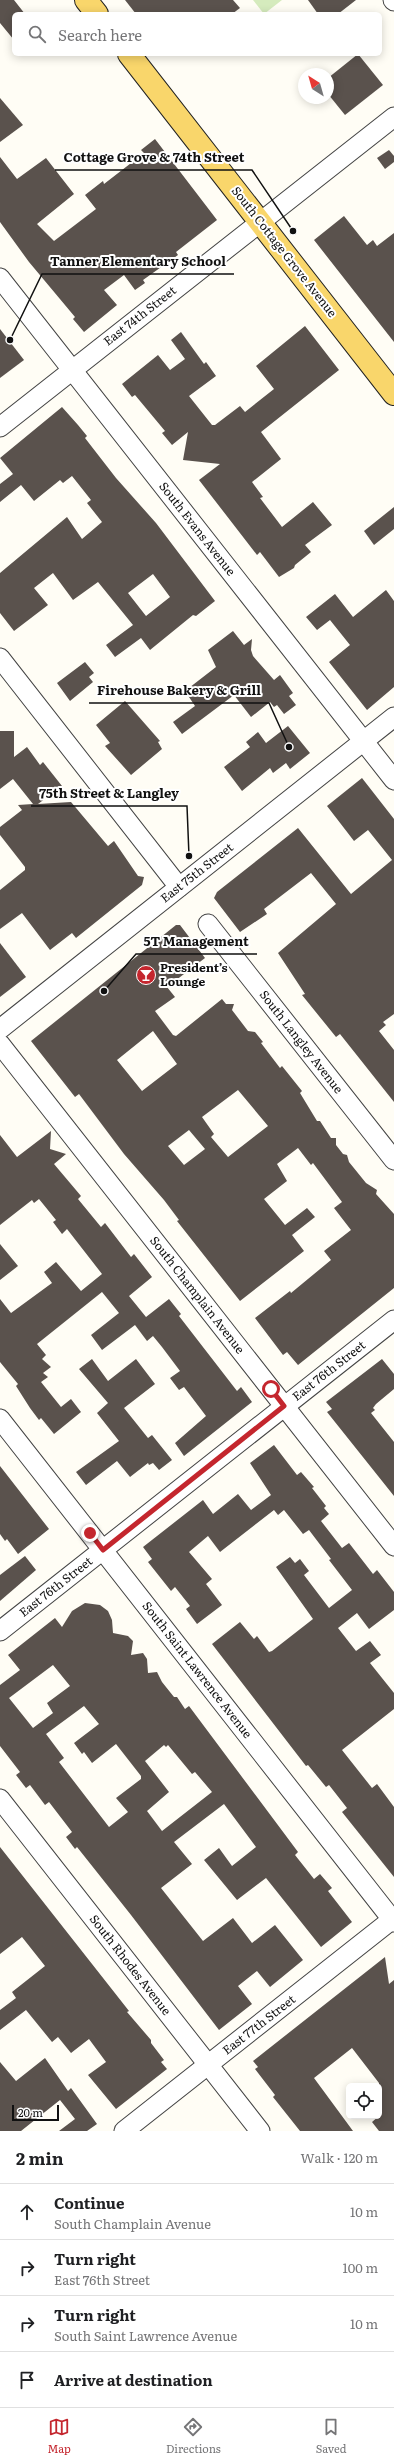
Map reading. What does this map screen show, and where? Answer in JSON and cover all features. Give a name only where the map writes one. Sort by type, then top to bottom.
[{"type":"main road","points":[[86,0],[96,12]]},
{"type":"main road","name":"South Cottage Grove Avenue","points":[[131,56],[394,394]]},
{"type":"street","name":"East 74th Street","points":[[0,427],[394,117]]},
{"type":"street","name":"South Evans Avenue","points":[[0,278],[394,780]]},
{"type":"street","points":[[0,658],[179,887]]},
{"type":"street","name":"East 75th Street","points":[[0,1029],[394,717]]},
{"type":"street","name":"South Langley Avenue","points":[[208,924],[394,1160]]},
{"type":"street","name":"South Champlain Avenue","points":[[0,1044],[394,1546]]},
{"type":"street","name":"East 76th Street","points":[[0,1631],[394,1320]]},
{"type":"street","name":"South Saint Lawrence Avenue","points":[[0,1419],[393,1920]]},
{"type":"street","name":"South Rhodes Avenue","points":[[0,1799],[260,2131]]},
{"type":"street","name":"East 77th Street","points":[[124,2131],[393,1920]]},
{"type":"green space","points":[[253,0],[282,0],[267,12],[262,12]]},
{"type":"building","points":[[0,0],[14,0],[23,12],[12,12],[12,38],[0,23]]},
{"type":"building","points":[[125,0],[233,0],[240,8],[235,12],[134,12]]},
{"type":"building","points":[[308,0],[356,0],[341,12],[317,12]]},
{"type":"building","points":[[356,56],[360,56],[383,85],[345,115],[334,101],[334,73]]},
{"type":"building","points":[[0,98],[23,125],[0,142]]},
{"type":"building","points":[[155,139],[217,220],[176,252],[178,255],[143,280],[145,283],[135,290],[124,275],[104,290],[117,305],[84,332],[73,319],[75,317],[29,262],[0,222],[0,157],[17,179],[46,158],[74,194],[37,224],[54,241],[96,209],[85,195],[103,181],[104,184],[144,153],[141,150]]},
{"type":"building","points":[[389,150],[394,156],[394,162],[385,169],[377,158]]},
{"type":"building","points":[[344,216],[367,245],[373,240],[377,246],[394,233],[394,342],[314,240]]},
{"type":"building","points":[[305,326],[339,370],[261,432],[281,459],[252,482],[263,497],[260,498],[282,527],[313,502],[332,525],[305,545],[311,552],[295,565],[294,568],[279,577],[260,552],[257,555],[199,480],[220,464],[183,460],[188,432],[172,445],[162,433],[165,431],[135,395],[132,397],[122,384],[158,355],[170,370],[185,359],[171,340],[181,332],[204,364],[206,362],[216,376],[189,396],[212,425],[215,425],[240,406],[245,412],[274,389],[256,366]]},
{"type":"building","points":[[0,329],[24,360],[0,378]]},
{"type":"building","points":[[62,407],[87,436],[85,438],[116,478],[156,523],[215,601],[196,616],[193,615],[150,650],[141,638],[115,657],[106,645],[133,625],[98,582],[73,600],[53,573],[34,588],[48,605],[14,631],[0,613],[0,573],[67,517],[82,539],[102,522],[87,503],[91,500],[72,476],[63,483],[60,480],[34,501],[21,485],[0,502],[0,484],[13,474],[0,458]],"holes":[[[153,574],[170,597],[146,616],[128,593]]]},
{"type":"building","points":[[394,507],[394,529],[374,545],[364,531]]},
{"type":"building","points":[[386,590],[394,601],[394,687],[367,710],[329,662],[350,645],[330,620],[317,630],[306,617],[335,594],[353,617]]},
{"type":"building","points":[[233,631],[244,645],[252,639],[251,650],[253,656],[274,680],[280,675],[293,693],[289,696],[296,705],[284,714],[277,705],[274,707],[270,702],[251,717],[234,695],[182,734],[173,722],[195,706],[185,691],[216,667],[208,650]]},
{"type":"building","points":[[85,662],[94,673],[89,677],[93,682],[70,701],[57,683]]},
{"type":"building","points":[[125,701],[160,741],[158,742],[162,749],[131,775],[105,746],[110,743],[96,725]]},
{"type":"building","points":[[288,726],[310,753],[290,769],[286,763],[273,773],[270,768],[242,791],[224,767],[250,747],[246,742],[258,732],[266,743]]},
{"type":"building","points":[[0,731],[14,731],[14,757],[27,747],[40,765],[43,762],[62,786],[38,804],[71,802],[108,846],[114,841],[138,876],[144,877],[142,885],[76,938],[72,933],[50,950],[22,913],[0,929],[0,890],[25,870],[25,867],[0,835],[0,827],[22,810],[18,805],[33,804],[13,779],[0,789]]},
{"type":"building","points":[[362,778],[394,819],[394,1014],[383,1022],[386,1025],[379,1031],[394,1050],[394,1102],[340,1034],[336,1037],[302,995],[305,994],[278,953],[336,904],[311,873],[264,909],[267,914],[240,932],[214,898],[217,892],[298,828],[351,894],[392,860],[368,830],[354,841],[327,806]]},
{"type":"building","points":[[176,925],[180,925],[205,958],[167,987],[175,997],[155,1011],[173,1035],[176,1036],[222,999],[226,1004],[234,1004],[232,1010],[248,1031],[255,1032],[263,1042],[261,1043],[280,1068],[282,1066],[302,1091],[300,1093],[317,1121],[320,1121],[331,1138],[336,1138],[336,1145],[343,1154],[347,1155],[349,1162],[366,1183],[377,1190],[376,1194],[394,1214],[394,1288],[298,1365],[287,1352],[283,1355],[255,1318],[290,1291],[291,1293],[331,1260],[324,1251],[351,1230],[334,1208],[342,1202],[313,1163],[311,1165],[298,1148],[277,1164],[287,1181],[264,1199],[285,1225],[307,1208],[315,1217],[292,1235],[304,1251],[240,1301],[177,1221],[179,1220],[164,1200],[124,1154],[79,1094],[75,1097],[31,1041]],"holes":[[[153,1031],[177,1064],[142,1091],[117,1060]],[[238,1090],[268,1126],[228,1157],[211,1137],[214,1134],[202,1117]],[[189,1130],[205,1149],[184,1165],[168,1146]]]},
{"type":"building","points":[[0,943],[26,977],[0,997]]},
{"type":"building","points":[[51,1131],[50,1149],[66,1154],[54,1164],[81,1196],[78,1199],[101,1227],[105,1223],[131,1257],[134,1254],[152,1277],[129,1296],[146,1317],[169,1299],[181,1314],[179,1316],[237,1391],[241,1387],[252,1402],[184,1456],[175,1443],[206,1416],[184,1387],[179,1390],[170,1378],[180,1371],[153,1336],[147,1341],[135,1325],[102,1350],[91,1335],[119,1313],[102,1292],[37,1344],[46,1355],[42,1359],[51,1367],[43,1373],[48,1377],[41,1382],[61,1407],[71,1399],[81,1412],[54,1434],[41,1418],[39,1420],[30,1408],[16,1386],[18,1384],[0,1362],[0,1299],[11,1313],[52,1283],[44,1272],[56,1262],[81,1291],[102,1274],[67,1229],[62,1234],[53,1222],[56,1220],[39,1199],[34,1203],[32,1200],[0,1225],[0,1135],[17,1157]]},
{"type":"building","points":[[0,1244],[18,1266],[0,1280]]},
{"type":"building","points":[[92,1359],[108,1381],[136,1359],[155,1384],[124,1408],[148,1438],[152,1435],[172,1460],[159,1470],[153,1463],[149,1465],[148,1463],[130,1477],[117,1461],[86,1485],[76,1472],[119,1441],[97,1413],[108,1403],[79,1369]]},
{"type":"building","points":[[382,1359],[394,1374],[394,1389],[376,1404],[373,1408],[375,1410],[371,1413],[394,1442],[394,1496],[327,1412],[332,1409],[326,1402]]},
{"type":"building","points":[[274,1445],[297,1475],[301,1472],[314,1487],[312,1488],[326,1506],[324,1508],[329,1514],[321,1521],[342,1548],[349,1543],[373,1574],[377,1570],[394,1592],[394,1610],[369,1629],[357,1613],[338,1628],[356,1651],[370,1641],[381,1655],[370,1663],[394,1693],[394,1709],[342,1750],[372,1788],[377,1784],[394,1807],[394,1877],[342,1812],[347,1808],[329,1785],[326,1787],[308,1765],[306,1766],[212,1644],[240,1622],[254,1639],[257,1636],[269,1652],[313,1619],[276,1567],[290,1557],[295,1563],[300,1559],[309,1571],[304,1575],[329,1608],[352,1590],[329,1560],[331,1559],[309,1530],[303,1534],[284,1510],[278,1515],[274,1510],[220,1552],[208,1536],[189,1552],[212,1579],[206,1584],[222,1605],[197,1624],[186,1609],[190,1606],[175,1587],[171,1591],[148,1562],[152,1559],[143,1547],[203,1500],[213,1514],[238,1494],[251,1510],[271,1495],[250,1463]]},
{"type":"building","points":[[0,1466],[49,1529],[18,1554],[7,1539],[5,1541],[0,1534]]},
{"type":"building","points":[[25,1556],[36,1570],[0,1601],[0,1575]]},
{"type":"building","points":[[85,1603],[100,1605],[108,1611],[112,1620],[113,1633],[128,1636],[133,1641],[131,1655],[143,1653],[147,1659],[148,1673],[157,1672],[162,1682],[174,1697],[177,1697],[185,1709],[189,1706],[298,1852],[295,1855],[314,1879],[320,1874],[332,1888],[328,1891],[352,1922],[321,1947],[266,1878],[237,1900],[204,1860],[219,1848],[232,1866],[256,1847],[224,1804],[174,1842],[192,1864],[161,1888],[203,1941],[233,1918],[252,1943],[275,1925],[303,1960],[270,1987],[257,1971],[238,1986],[252,2004],[219,2030],[131,1915],[77,1847],[75,1849],[66,1837],[72,1832],[49,1802],[45,1805],[30,1785],[26,1788],[16,1775],[20,1772],[0,1746],[0,1685],[20,1670],[8,1655],[55,1618],[62,1627],[72,1611]],"holes":[[[53,1665],[70,1686],[47,1703],[53,1713],[33,1728],[9,1698]],[[84,1706],[99,1724],[74,1743],[82,1754],[84,1752],[92,1763],[116,1744],[141,1776],[141,1779],[116,1798],[128,1812],[109,1827],[59,1762],[64,1758],[46,1734]],[[164,1745],[166,1747],[168,1745],[192,1774],[195,1772],[212,1792],[162,1831],[147,1811],[169,1792],[145,1761]]]},
{"type":"building","points":[[0,1847],[129,2011],[127,2012],[151,2040],[151,2043],[164,2060],[161,2062],[167,2069],[116,2109],[88,2075],[106,2062],[89,2039],[71,2053],[58,2037],[52,2042],[26,2010],[0,2030],[0,2010],[16,1998],[12,1992],[45,1966],[22,1937],[0,1954]]},
{"type":"building","points":[[385,1957],[389,1984],[394,1980],[394,2131],[379,2131],[372,2122],[376,2119],[382,2119],[382,2083],[379,2083],[352,2048],[314,2078],[353,2131],[300,2131],[273,2097],[275,2095],[255,2069],[258,2067],[253,2061]]},
{"type":"building","points":[[45,2058],[68,2091],[71,2088],[97,2124],[87,2131],[59,2131],[75,2119],[60,2100],[21,2131],[0,2131],[0,2062],[16,2081]]},
{"type":"place","name":"Cottage Grove & 74th Street","points":[[293,231]]},
{"type":"place","name":"Tanner Elementary School","points":[[10,340]]},
{"type":"place","name":"Firehouse Bakery & Grill","points":[[289,747]]},
{"type":"place","name":"75th Street & Langley","points":[[189,856]]},
{"type":"place","name":"President’s Lounge","points":[[146,975]]},
{"type":"place","name":"5T Management","points":[[104,991]]},
{"type":"route","points":[[90,1533],[103,1550],[284,1406],[271,1389]]}]
